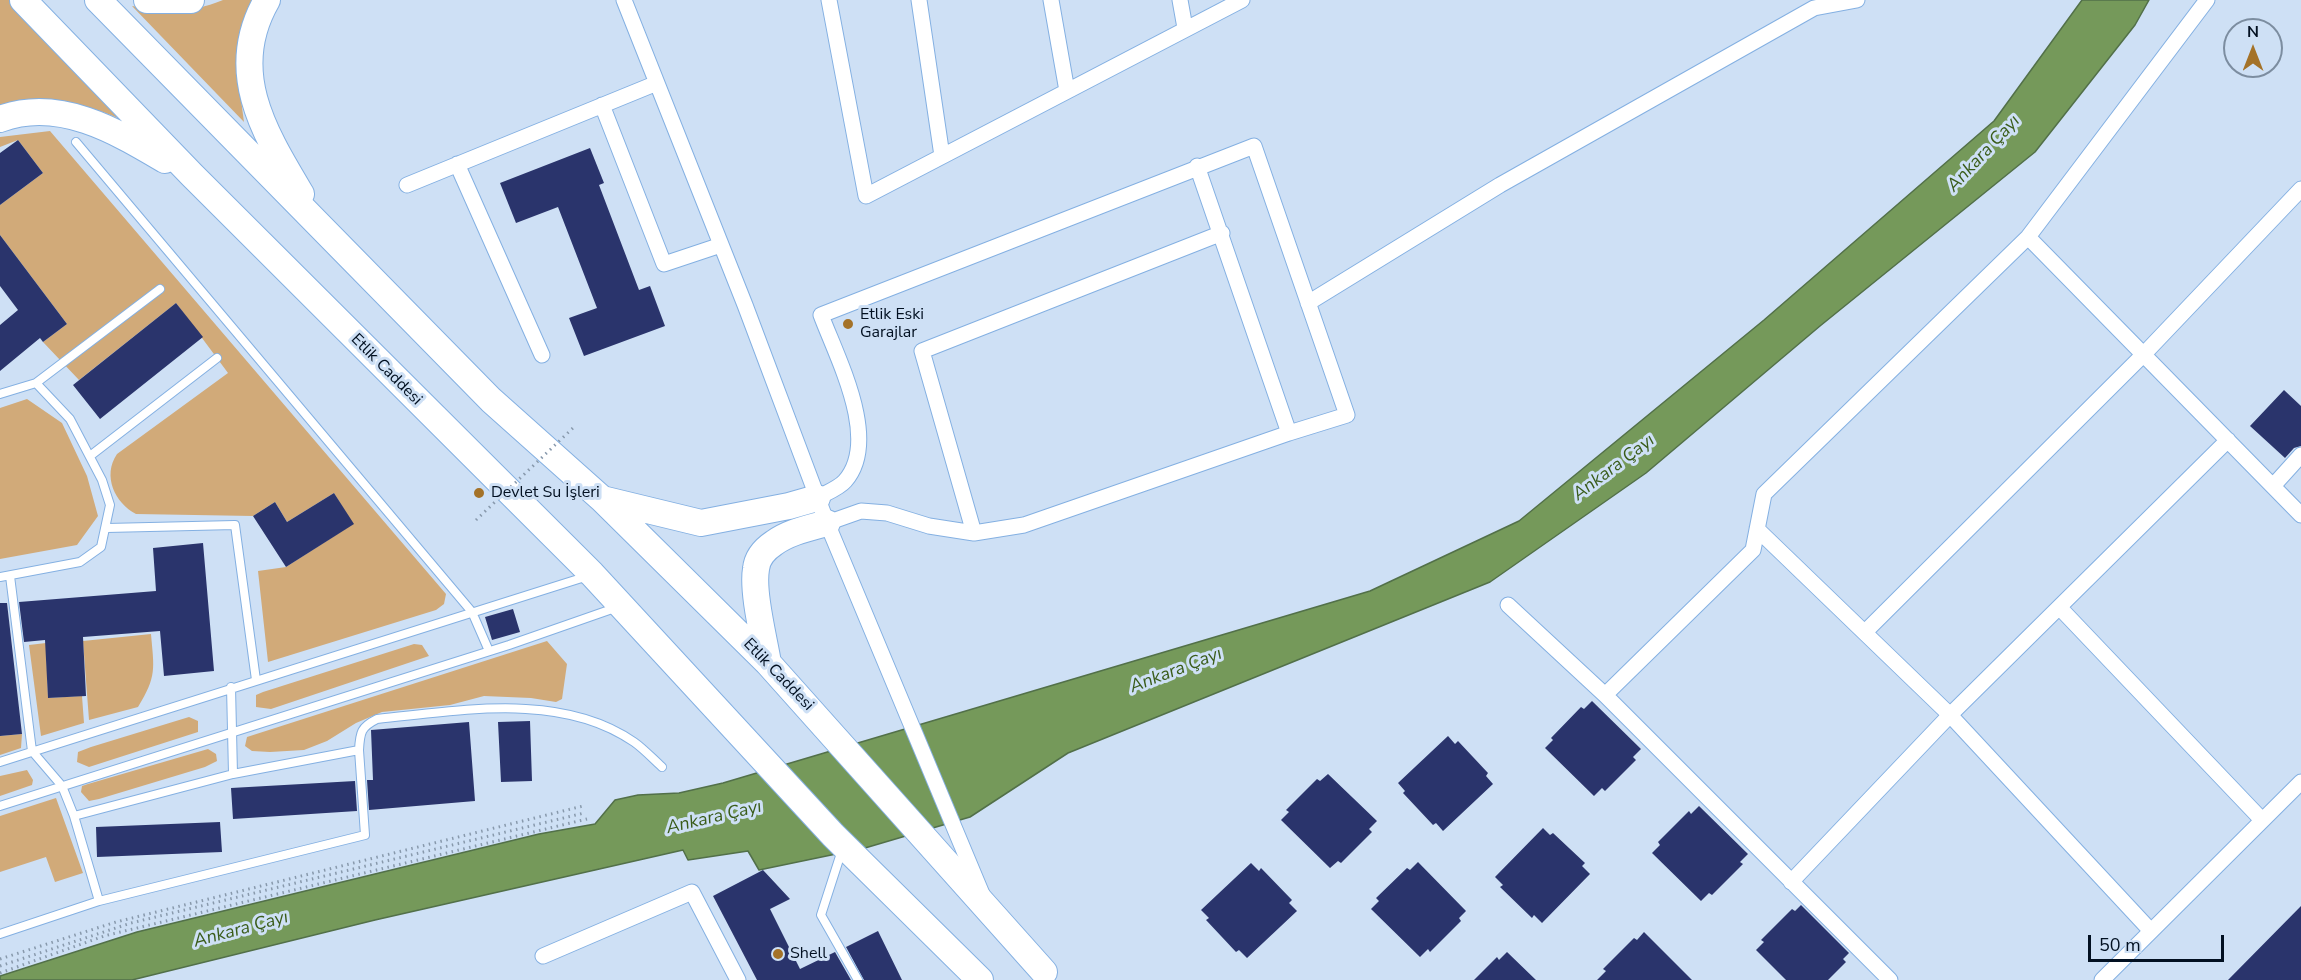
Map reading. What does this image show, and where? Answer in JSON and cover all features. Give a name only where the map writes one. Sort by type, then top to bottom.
[{"type":"main road","name":"Etlik Caddesi","points":[[23,0],[192,175],[592,574],[843,845],[972,978]]},
{"type":"main road","name":"Etlik Caddesi","points":[[98,0],[324,233],[491,400],[602,499],[768,663],[819,717],[990,912]]},
{"type":"main road","points":[[147,0],[191,0]]},
{"type":"main road","points":[[267,0],[256,19],[249,56],[251,94],[266,136],[324,233]]},
{"type":"main road","points":[[0,119],[34,113],[63,113],[94,121],[192,175]]},
{"type":"main road","points":[[602,499],[701,523],[818,498]]},
{"type":"main road","points":[[768,663],[757,584],[756,570],[760,555],[774,543],[793,533],[827,523]]},
{"type":"main road","points":[[990,912],[1044,972]]},
{"type":"street","points":[[624,0],[827,523],[990,912]]},
{"type":"street","points":[[829,0],[866,196],[1242,0]]},
{"type":"street","points":[[920,0],[942,156]]},
{"type":"street","points":[[1051,0],[1067,92]]},
{"type":"street","points":[[1180,0],[1185,28]]},
{"type":"street","points":[[1308,303],[1500,185],[1814,8],[1857,0]]},
{"type":"street","points":[[1605,695],[1753,550],[1764,494],[2028,237],[2207,0]]},
{"type":"street","points":[[407,184],[657,83]]},
{"type":"street","points":[[602,105],[664,264],[721,245]]},
{"type":"street","points":[[818,498],[845,482],[859,454],[857,414],[821,315],[1197,166],[1254,146],[1347,415],[1289,432],[1024,525],[975,533],[929,526],[887,513],[861,511],[827,523]]},
{"type":"street","points":[[457,164],[542,355]]},
{"type":"street","points":[[1197,166],[1289,432]]},
{"type":"street","points":[[1865,632],[2144,354],[2301,189]]},
{"type":"street","points":[[975,533],[922,351],[1222,233]]},
{"type":"street","points":[[2028,237],[2301,515]]},
{"type":"street","points":[[1791,882],[1950,715],[2228,440]]},
{"type":"street","points":[[2273,486],[2301,455]]},
{"type":"street","points":[[1757,529],[1950,715],[2150,930]]},
{"type":"street","points":[[1508,605],[1605,695],[1890,980]]},
{"type":"street","points":[[2060,608],[2262,820]]},
{"type":"street","points":[[2102,980],[2301,782]]},
{"type":"street","points":[[543,956],[692,892],[738,980]]},
{"type":"lane","points":[[76,142],[471,612],[489,651]]},
{"type":"lane","points":[[0,394],[36,383],[160,289]]},
{"type":"lane","points":[[90,456],[217,358]]},
{"type":"lane","points":[[0,577],[80,562],[101,547],[107,528],[110,505],[102,480],[70,419],[36,383]]},
{"type":"lane","points":[[107,528],[235,525],[256,680]]},
{"type":"lane","points":[[0,762],[592,574]]},
{"type":"lane","points":[[10,576],[32,752],[62,786],[74,816],[99,901]]},
{"type":"lane","points":[[0,806],[489,651],[621,605]]},
{"type":"lane","points":[[231,687],[233,774]]},
{"type":"lane","points":[[0,934],[99,901],[365,834],[359,750],[360,731],[364,725],[377,719],[472,710],[527,709],[585,718],[634,741],[662,767]]},
{"type":"lane","points":[[74,816],[233,774],[359,750]]},
{"type":"lane","points":[[843,845],[821,915],[858,980]]},
{"type":"path","points":[[476,520],[574,427]]},
{"type":"path","points":[[0,959],[116,921],[583,806]]},
{"type":"path","points":[[0,966],[131,923],[584,813]]},
{"type":"path","points":[[0,973],[104,936],[587,819]]},
{"type":"shaded area","points":[[0,0],[10,0],[118,118],[75,104],[60,102],[30,101],[0,107]]},
{"type":"shaded area","points":[[223,0],[258,0],[244,32],[239,60],[244,122],[132,6],[178,10],[200,7]]},
{"type":"shaded area","points":[[50,131],[446,594],[444,604],[436,610],[268,662],[258,571],[286,567],[353,524],[334,493],[287,522],[275,502],[253,516],[136,514],[122,503],[111,480],[113,462],[117,454],[228,373],[176,303],[79,380],[43,342],[67,324],[0,235],[0,205],[43,173],[18,140],[0,147],[0,137]]},
{"type":"shaded area","points":[[27,399],[62,423],[87,476],[98,516],[77,545],[0,559],[0,408]]},
{"type":"shaded area","points":[[151,634],[153,672],[138,707],[89,720],[83,641]]},
{"type":"shaded area","points":[[547,641],[567,664],[562,699],[556,702],[531,698],[484,696],[450,705],[382,712],[356,723],[327,741],[304,750],[252,751],[245,746],[247,737]]},
{"type":"shaded area","points":[[46,643],[48,698],[82,696],[84,723],[41,736],[29,645]]},
{"type":"shaded area","points":[[414,644],[422,645],[429,656],[271,709],[256,707],[256,695],[263,692]]},
{"type":"shaded area","points":[[189,717],[198,721],[198,732],[89,767],[77,762],[78,752]]},
{"type":"shaded area","points":[[22,734],[21,748],[0,755],[0,736]]},
{"type":"shaded area","points":[[208,749],[216,754],[217,761],[205,767],[99,799],[89,801],[81,792],[82,786]]},
{"type":"shaded area","points":[[27,770],[33,780],[32,785],[0,796],[0,776]]},
{"type":"shaded area","points":[[56,798],[83,873],[55,882],[46,857],[0,872],[0,816]]},
{"type":"water","name":"Ankara Çayı","points":[[2082,0],[2149,0],[2135,25],[2035,152],[1820,326],[1646,473],[1490,582],[1068,753],[970,817],[865,848],[759,870],[748,851],[688,860],[683,850],[375,920],[132,980],[0,980],[0,976],[137,932],[539,834],[595,824],[615,800],[638,795],[679,793],[723,783],[1370,591],[1519,521],[1764,320],[1994,121]]},
{"type":"building","points":[[18,140],[43,173],[0,205],[0,153]]},
{"type":"building","points":[[590,148],[604,183],[599,185],[639,290],[650,286],[665,326],[584,356],[569,318],[597,308],[558,207],[516,223],[500,183]]},
{"type":"building","points":[[0,235],[67,324],[43,342],[40,338],[0,371],[0,325],[18,310],[0,286]]},
{"type":"building","points":[[176,303],[203,337],[100,419],[73,385]]},
{"type":"building","points":[[2284,390],[2301,406],[2301,446],[2294,448],[2285,458],[2250,426]]},
{"type":"building","points":[[334,493],[354,524],[286,567],[253,516],[275,502],[287,522]]},
{"type":"building","points":[[203,543],[214,671],[164,676],[160,631],[83,637],[86,696],[48,698],[45,640],[24,642],[19,602],[156,591],[153,548]]},
{"type":"building","points":[[0,603],[7,603],[22,734],[0,736]]},
{"type":"building","points":[[513,609],[520,632],[492,640],[485,617]]},
{"type":"building","points":[[1592,701],[1641,749],[1633,757],[1636,760],[1605,791],[1602,788],[1594,796],[1545,748],[1553,740],[1551,738],[1581,707],[1584,709]]},
{"type":"building","points":[[530,721],[532,781],[501,782],[498,722]]},
{"type":"building","points":[[469,722],[475,801],[369,810],[367,780],[373,780],[371,730]]},
{"type":"building","points":[[1448,736],[1455,744],[1458,741],[1488,773],[1486,776],[1493,784],[1443,831],[1436,823],[1433,825],[1403,793],[1405,791],[1398,783]]},
{"type":"building","points":[[1328,774],[1377,821],[1369,829],[1372,832],[1341,863],[1338,861],[1330,868],[1281,820],[1289,812],[1286,810],[1317,779],[1320,781]]},
{"type":"building","points":[[355,781],[357,811],[233,819],[231,788]]},
{"type":"building","points":[[1699,806],[1748,854],[1740,862],[1743,864],[1712,895],[1709,893],[1701,901],[1652,853],[1660,845],[1658,842],[1689,811],[1691,814]]},
{"type":"building","points":[[220,822],[222,852],[97,857],[96,827]]},
{"type":"building","points":[[1543,828],[1550,835],[1553,833],[1585,863],[1582,866],[1590,874],[1542,923],[1534,915],[1532,918],[1500,887],[1503,885],[1495,877]]},
{"type":"building","points":[[1418,862],[1466,911],[1459,918],[1461,921],[1430,952],[1428,949],[1420,957],[1371,909],[1379,901],[1376,898],[1407,868],[1410,870]]},
{"type":"building","points":[[1251,863],[1259,871],[1261,868],[1292,900],[1289,903],[1297,911],[1247,958],[1239,950],[1236,952],[1206,920],[1209,918],[1201,910]]},
{"type":"building","points":[[763,870],[790,899],[770,909],[800,969],[835,952],[851,980],[757,980],[713,896]]},
{"type":"building","points":[[1801,905],[1849,953],[1843,959],[1846,962],[1828,980],[1786,980],[1756,950],[1764,942],[1761,940],[1792,909],[1795,911]]},
{"type":"building","points":[[2301,906],[2301,980],[2228,980]]},
{"type":"building","points":[[878,931],[902,980],[864,980],[846,947]]},
{"type":"building","points":[[1644,932],[1692,980],[1597,980],[1606,971],[1603,969],[1634,938],[1637,940]]},
{"type":"building","points":[[1507,952],[1536,980],[1474,980],[1497,957],[1499,960]]},
{"type":"place","name":"Etlik Eski Garajlar","points":[[848,324]]},
{"type":"place","name":"Devlet Su İşleri","points":[[479,493]]},
{"type":"place","name":"Shell","points":[[778,954]]}]
